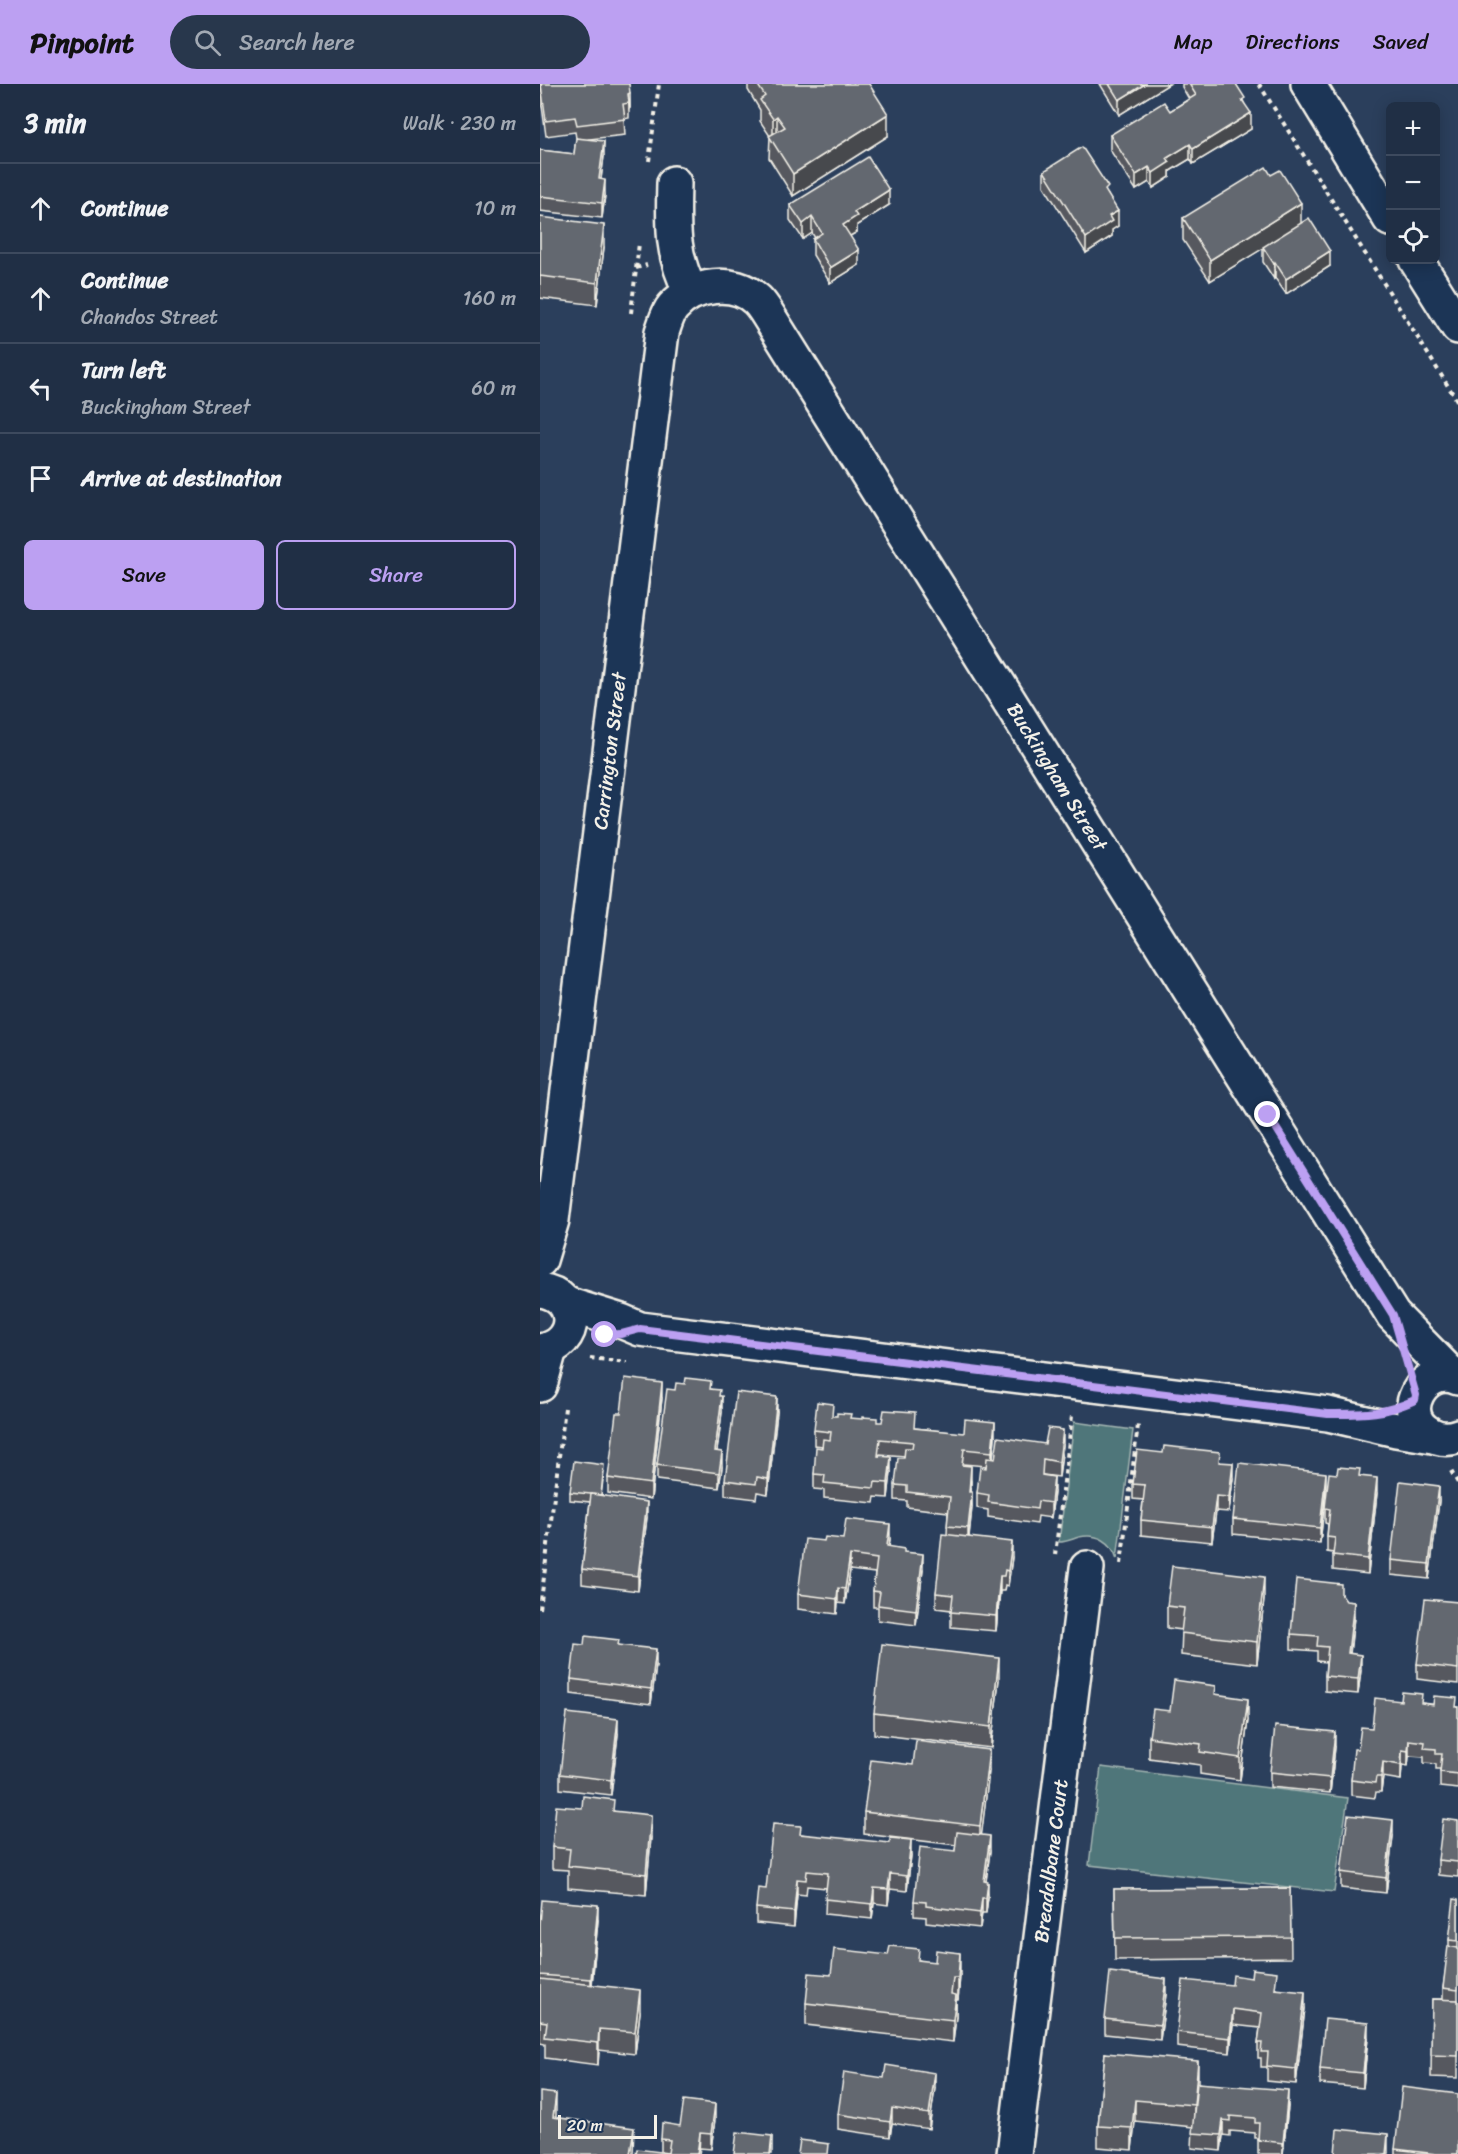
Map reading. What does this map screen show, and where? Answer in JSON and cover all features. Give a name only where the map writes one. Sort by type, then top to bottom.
[{"type":"street","points":[[1308,84],[1386,212]]},
{"type":"street","points":[[669,176],[675,252],[681,274],[691,292]]},
{"type":"street","points":[[1419,264],[1458,327]]},
{"type":"street","name":"Buckingham Street","points":[[691,292],[707,287],[723,286],[741,290],[757,299],[1393,1315],[1456,1377]]},
{"type":"street","name":"Carrington Street","points":[[552,1220],[662,332],[673,307],[691,292]]},
{"type":"street","points":[[540,1260],[552,1220]]},
{"type":"street","points":[[552,1220],[559,1263],[556,1297],[570,1321],[559,1350],[553,1391]]},
{"type":"street","points":[[556,1297],[640,1329],[1328,1414],[1449,1440]]},
{"type":"street","name":"Buckingham Street","points":[[1393,1315],[1415,1397],[1413,1408],[1415,1417],[1425,1432],[1449,1440]]},
{"type":"street","points":[[559,1350],[590,1335],[621,1334],[640,1329]]},
{"type":"street","points":[[1328,1414],[1370,1414],[1394,1409],[1415,1397],[1420,1387],[1434,1377],[1456,1377]]},
{"type":"street","name":"Breadalbane Court","points":[[1014,2154],[1087,1568]]},
{"type":"path","points":[[658,84],[669,176]]},
{"type":"path","points":[[1260,84],[1458,402]]},
{"type":"path","points":[[559,1350],[629,1362]]},
{"type":"path","points":[[540,1609],[553,1391]]},
{"type":"path","points":[[1060,1414],[1072,1415]]},
{"type":"green space","points":[[1074,1422],[1133,1430],[1117,1559],[1108,1543],[1098,1537],[1086,1536],[1059,1542]]},
{"type":"green space","points":[[1101,1767],[1348,1798],[1334,1892],[1089,1865]]},
{"type":"building","points":[[541,84],[629,84],[629,103],[623,104],[625,119],[577,125],[575,117],[546,121]]},
{"type":"building","points":[[757,84],[869,84],[888,114],[793,174],[769,136],[785,127],[777,116],[773,119],[760,100],[765,96]]},
{"type":"building","points":[[1109,84],[1145,84],[1119,100]]},
{"type":"building","points":[[1189,84],[1236,84],[1245,98],[1242,100],[1251,113],[1193,149],[1190,144],[1167,158],[1170,162],[1153,173],[1149,167],[1136,175],[1110,135],[1164,102],[1170,111],[1196,95]]},
{"type":"building","points":[[576,138],[604,141],[599,179],[605,180],[602,203],[540,196],[540,150],[574,154]]},
{"type":"building","points":[[1082,147],[1108,187],[1105,190],[1118,211],[1109,216],[1112,221],[1086,238],[1044,171]]},
{"type":"building","points":[[868,157],[889,190],[854,212],[857,216],[843,225],[859,250],[830,268],[813,239],[822,233],[812,217],[803,224],[790,205]]},
{"type":"building","points":[[1266,167],[1271,175],[1280,170],[1301,203],[1210,260],[1183,218]]},
{"type":"building","points":[[540,217],[604,225],[597,283],[540,276]]},
{"type":"building","points":[[1309,218],[1330,251],[1286,279],[1263,247]]},
{"type":"building","points":[[625,1378],[662,1383],[651,1484],[608,1478],[616,1413],[621,1413]]},
{"type":"building","points":[[686,1378],[711,1381],[710,1389],[720,1390],[719,1396],[722,1396],[715,1451],[722,1452],[719,1473],[657,1465],[667,1389],[675,1390],[676,1383],[685,1384]]},
{"type":"building","points":[[736,1392],[777,1397],[768,1479],[757,1477],[756,1484],[725,1480]]},
{"type":"building","points":[[817,1402],[833,1404],[832,1416],[837,1416],[837,1413],[851,1414],[850,1418],[877,1418],[877,1422],[882,1422],[884,1410],[915,1412],[914,1428],[964,1433],[965,1419],[995,1422],[992,1452],[964,1449],[962,1465],[971,1466],[969,1492],[972,1492],[968,1528],[947,1526],[950,1497],[907,1492],[907,1486],[895,1485],[898,1458],[904,1458],[905,1448],[912,1448],[913,1442],[880,1439],[878,1456],[891,1457],[888,1483],[875,1482],[874,1488],[824,1483],[825,1475],[814,1474],[816,1447],[822,1448],[823,1439],[830,1440],[831,1432],[814,1430]]},
{"type":"building","points":[[1048,1428],[1063,1430],[1059,1462],[1043,1459],[1042,1475],[1054,1477],[1051,1503],[1038,1501],[1037,1509],[988,1502],[989,1495],[977,1493],[980,1467],[986,1468],[987,1458],[995,1459],[998,1437],[1045,1444]]},
{"type":"building","points":[[1164,1446],[1220,1452],[1219,1462],[1233,1463],[1229,1497],[1216,1496],[1212,1527],[1141,1520],[1145,1485],[1133,1484],[1137,1450],[1163,1453]]},
{"type":"building","points":[[574,1461],[604,1465],[601,1495],[570,1492]]},
{"type":"building","points":[[1239,1463],[1326,1473],[1320,1528],[1233,1519]]},
{"type":"building","points":[[1338,1467],[1360,1469],[1359,1476],[1377,1478],[1368,1559],[1333,1555],[1335,1538],[1327,1537],[1330,1509],[1325,1508],[1329,1473],[1337,1474]]},
{"type":"building","points":[[1400,1481],[1439,1486],[1429,1564],[1391,1560]]},
{"type":"building","points":[[591,1494],[647,1502],[638,1576],[582,1569]]},
{"type":"building","points":[[846,1519],[890,1524],[887,1546],[904,1549],[904,1552],[923,1554],[916,1610],[878,1605],[880,1592],[873,1591],[877,1559],[850,1555],[845,1589],[838,1588],[837,1599],[798,1594],[805,1539],[824,1541],[825,1537],[843,1539]]},
{"type":"building","points":[[942,1534],[1012,1542],[1008,1571],[1005,1570],[1004,1576],[1000,1576],[996,1616],[951,1612],[953,1595],[936,1593]]},
{"type":"building","points":[[1172,1566],[1264,1577],[1257,1642],[1181,1633],[1184,1608],[1167,1606]]},
{"type":"building","points":[[1296,1579],[1341,1584],[1341,1594],[1346,1601],[1354,1602],[1348,1653],[1361,1655],[1358,1679],[1325,1676],[1328,1647],[1317,1646],[1318,1636],[1291,1634]]},
{"type":"building","points":[[1425,1599],[1458,1602],[1458,1669],[1417,1664]]},
{"type":"building","points":[[585,1636],[619,1640],[618,1645],[656,1649],[651,1689],[571,1679],[575,1644],[584,1645]]},
{"type":"building","points":[[882,1644],[999,1658],[991,1727],[874,1713]]},
{"type":"building","points":[[1174,1680],[1216,1686],[1215,1694],[1248,1699],[1240,1758],[1200,1752],[1201,1744],[1149,1737],[1153,1709],[1170,1711]]},
{"type":"building","points":[[1402,1692],[1422,1694],[1421,1703],[1433,1705],[1434,1696],[1457,1698],[1458,1774],[1440,1772],[1442,1754],[1436,1754],[1436,1749],[1424,1748],[1425,1742],[1409,1740],[1408,1751],[1402,1750],[1401,1765],[1383,1762],[1381,1777],[1376,1777],[1375,1783],[1351,1780],[1354,1749],[1358,1749],[1361,1727],[1372,1728],[1375,1698],[1401,1701]]},
{"type":"building","points":[[567,1713],[618,1719],[611,1780],[560,1774]]},
{"type":"building","points":[[1275,1726],[1335,1732],[1330,1778],[1270,1772]]},
{"type":"building","points":[[916,1741],[989,1750],[980,1826],[864,1812],[871,1760],[913,1765]]},
{"type":"building","points":[[583,1796],[614,1800],[613,1811],[651,1815],[646,1874],[568,1866],[570,1849],[552,1847],[556,1806],[582,1808]]},
{"type":"building","points":[[1348,1815],[1393,1820],[1386,1878],[1341,1872]]},
{"type":"building","points":[[1443,1819],[1458,1821],[1458,1862],[1438,1860]]},
{"type":"building","points":[[773,1824],[801,1826],[800,1834],[890,1843],[890,1838],[911,1840],[907,1876],[890,1874],[888,1889],[874,1888],[872,1904],[825,1899],[828,1873],[807,1871],[806,1880],[797,1879],[794,1912],[756,1908],[758,1888],[766,1889]]},
{"type":"building","points":[[957,1832],[990,1836],[984,1881],[988,1882],[986,1898],[982,1898],[980,1913],[926,1906],[926,1902],[914,1901],[920,1847],[955,1851]]},
{"type":"building","points":[[1290,1888],[1291,1937],[1115,1938],[1114,1889]]},
{"type":"building","points":[[1454,1899],[1458,1900],[1458,1941],[1449,1940]]},
{"type":"building","points":[[542,1900],[598,1905],[591,1979],[540,1975]]},
{"type":"building","points":[[890,1946],[919,1949],[918,1960],[935,1962],[936,1950],[960,1953],[958,1978],[953,1978],[951,1994],[956,1995],[953,2020],[806,2003],[809,1973],[831,1975],[834,1949],[888,1955]]},
{"type":"building","points":[[1448,1946],[1458,1948],[1458,1990],[1443,1988]]},
{"type":"building","points":[[1252,1969],[1277,1972],[1275,1989],[1305,1992],[1296,2069],[1267,2066],[1268,2052],[1261,2052],[1262,2043],[1258,2043],[1262,2013],[1233,2009],[1230,2038],[1177,2032],[1183,1980],[1232,1985],[1233,1975],[1251,1978]]},
{"type":"building","points":[[1110,1972],[1166,1979],[1160,2025],[1105,2019]]},
{"type":"building","points":[[540,1979],[640,1990],[635,2032],[599,2029],[598,2043],[545,2037],[547,2022],[540,2021]]},
{"type":"building","points":[[1432,1999],[1458,2000],[1458,2056],[1431,2055]]},
{"type":"building","points":[[1325,2019],[1368,2023],[1363,2073],[1320,2069]]},
{"type":"building","points":[[1105,2053],[1198,2061],[1194,2105],[1135,2100],[1132,2128],[1098,2126]]},
{"type":"building","points":[[886,2065],[935,2073],[929,2114],[892,2108],[890,2122],[838,2114],[844,2072],[884,2078]]},
{"type":"building","points":[[1197,2083],[1288,2090],[1283,2143],[1258,2140],[1259,2123],[1255,2123],[1255,2118],[1230,2116],[1230,2121],[1223,2120],[1221,2135],[1192,2133]]},
{"type":"building","points":[[1402,2087],[1458,2094],[1458,2154],[1395,2149]]},
{"type":"building","points":[[540,2092],[556,2094],[553,2117],[634,2128],[630,2154],[540,2154]]},
{"type":"building","points":[[684,2100],[715,2104],[711,2134],[700,2133],[697,2154],[636,2154],[637,2149],[668,2153],[670,2140],[661,2139],[662,2123],[680,2126]]},
{"type":"building","points":[[1337,2129],[1388,2134],[1386,2154],[1335,2154]]},
{"type":"building","points":[[737,2132],[772,2136],[770,2154],[734,2154]]},
{"type":"building","points":[[800,2140],[829,2144],[828,2154],[798,2154]]},
{"type":"route","points":[[605,1335],[640,1329],[1328,1414],[1370,1414],[1394,1409],[1415,1400],[1416,1395],[1393,1315],[1268,1115]]}]
